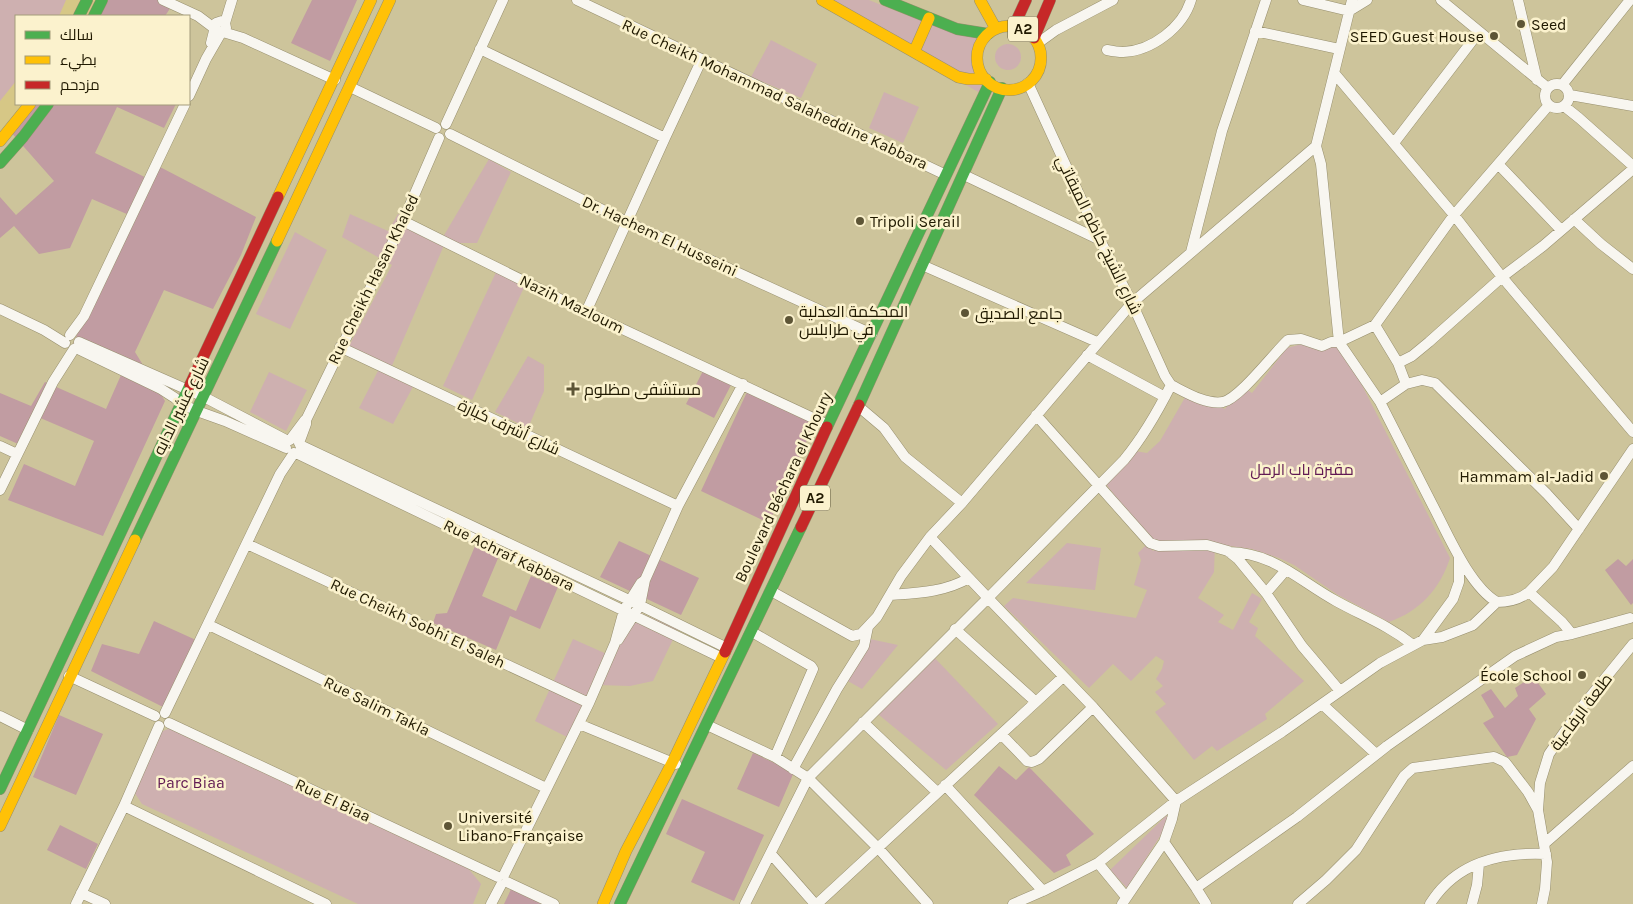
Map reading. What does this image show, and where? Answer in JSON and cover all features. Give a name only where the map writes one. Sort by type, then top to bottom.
[{"type":"main road","points":[[80,15],[87,0]]},
{"type":"main road","points":[[94,15],[102,0]]},
{"type":"main road","name":"شارع عشير الدايه","points":[[0,789],[371,0]]},
{"type":"main road","name":"شارع عشير الدايه","points":[[0,826],[390,0]]},
{"type":"main road","points":[[827,0],[958,77],[988,81],[1002,88],[1011,89],[1020,88],[1028,83]]},
{"type":"main road","points":[[888,1],[970,33],[992,32],[980,0]]},
{"type":"main road","name":"A2","points":[[1014,26],[1026,0]]},
{"type":"main road","name":"A2","points":[[1036,40],[1050,0]]},
{"type":"main road","points":[[914,52],[929,18]]},
{"type":"main road","name":"A2","points":[[988,81],[980,71],[978,56],[982,42],[992,32],[1005,26],[1014,26],[1023,29],[1036,40],[1041,52],[1039,70],[1028,83]]},
{"type":"main road","name":"Boulevard Béchara el Khoury","points":[[603,904],[626,851],[672,763],[725,653],[828,425],[946,175],[988,81]]},
{"type":"main road","name":"Boulevard Béchara el Khoury","points":[[620,904],[684,768],[752,632],[858,406],[1002,88]]},
{"type":"main road","points":[[0,141],[6,130],[29,105]]},
{"type":"main road","points":[[0,163],[47,105]]},
{"type":"street","points":[[163,0],[335,80]]},
{"type":"street","name":"Rue Cheikh Hasan Khaled","points":[[76,904],[124,806],[162,719],[292,447],[306,424],[306,420],[340,347],[403,221],[441,130],[503,0]]},
{"type":"street","name":"Rue Cheikh Mohammad Salaheddine Kabbara","points":[[576,0],[946,175]]},
{"type":"street","points":[[1036,40],[1113,0]]},
{"type":"street","points":[[1107,50],[1123,52],[1154,42],[1170,33],[1182,19],[1191,0]]},
{"type":"street","points":[[1191,252],[1222,131],[1266,0]]},
{"type":"street","points":[[1303,0],[1349,11],[1367,0]]},
{"type":"street","points":[[1352,0],[1316,146],[1321,164],[1339,342],[1380,402],[1459,556],[1489,598],[1497,602],[1517,599],[1529,592],[1553,567],[1633,449]]},
{"type":"street","points":[[1441,0],[1548,88]]},
{"type":"street","points":[[1518,0],[1538,80]]},
{"type":"street","points":[[1562,85],[1630,0]]},
{"type":"street","points":[[190,94],[231,2]]},
{"type":"street","points":[[1255,31],[1340,49]]},
{"type":"street","points":[[1394,143],[1480,32]]},
{"type":"street","points":[[480,49],[665,138]]},
{"type":"street","points":[[586,312],[702,59]]},
{"type":"street","points":[[1335,74],[1454,215],[1502,277],[1633,432]]},
{"type":"street","name":"شارع الشيخ كاظم الميقاتي","points":[[1028,83],[1100,240],[1171,385]]},
{"type":"street","points":[[1554,84],[1562,85],[1570,95],[1568,102],[1564,106],[1556,108],[1549,105],[1545,99],[1548,88],[1554,84]]},
{"type":"street","points":[[350,87],[441,130]]},
{"type":"street","points":[[1570,95],[1633,106]]},
{"type":"street","points":[[0,490],[185,105]]},
{"type":"street","points":[[745,904],[808,778],[1124,460],[1142,438],[1171,385],[1212,402],[1223,402],[1240,391],[1288,340],[1301,339],[1320,346],[1331,342],[1339,342],[1375,325],[1454,215],[1549,105]]},
{"type":"street","points":[[1398,363],[1412,356],[1429,342],[1502,277],[1561,230],[1633,168],[1564,106]]},
{"type":"street","name":"Dr. Hachem El Husseini","points":[[441,130],[444,139],[450,134],[627,222],[872,334]]},
{"type":"street","points":[[771,591],[852,636],[862,634],[877,617],[901,576],[930,537],[962,503],[1132,303],[1316,146]]},
{"type":"street","points":[[1498,164],[1561,230]]},
{"type":"street","points":[[964,175],[1100,240]]},
{"type":"street","points":[[1574,219],[1601,244],[1633,269]]},
{"type":"street","name":"Nazih Mazloum","points":[[403,221],[586,312],[828,425]]},
{"type":"street","points":[[922,265],[1097,342]]},
{"type":"street","name":"Rue Achraf Kabbara","points":[[0,309],[44,330],[204,397],[292,447],[634,615],[725,653]]},
{"type":"street","points":[[1375,325],[1398,363],[1406,384]]},
{"type":"street","name":"Rue Achraf Kabbara","points":[[72,342],[161,389],[182,404],[292,447],[640,605],[725,653]]},
{"type":"street","name":"شارع أشرف كبارة","points":[[340,347],[678,506]]},
{"type":"street","points":[[1087,355],[1165,398]]},
{"type":"street","points":[[1380,402],[1406,384],[1422,380],[1436,383],[1547,494],[1579,529]]},
{"type":"street","points":[[615,643],[640,605],[645,580],[678,506],[743,384]]},
{"type":"street","points":[[858,406],[884,428],[905,457],[962,503]]},
{"type":"street","points":[[1036,415],[1150,543],[1159,546],[1207,545],[1228,552],[1253,554],[1272,561],[1335,601],[1396,632],[1413,645]]},
{"type":"street","points":[[0,446],[17,454]]},
{"type":"street","points":[[930,537],[1093,707],[1176,801]]},
{"type":"street","name":"Rue Cheikh Sobhi El Saleh","points":[[247,544],[590,703]]},
{"type":"street","points":[[1228,552],[1238,559],[1266,593],[1302,646],[1340,690]]},
{"type":"street","points":[[1423,640],[1457,592],[1460,573],[1459,556]]},
{"type":"street","points":[[1266,593],[1286,570]]},
{"type":"street","points":[[891,594],[942,590],[969,578]]},
{"type":"street","points":[[492,904],[546,788],[590,703],[615,643],[624,610],[629,600],[645,580]]},
{"type":"street","points":[[1529,592],[1562,622],[1572,634]]},
{"type":"street","points":[[1013,904],[1098,863],[1176,801],[1282,732],[1380,663],[1423,640],[1442,637],[1473,625],[1497,602]]},
{"type":"street","points":[[1196,888],[1297,817],[1376,754],[1515,656],[1556,637],[1630,618]]},
{"type":"street","name":"Rue Salim Takla","points":[[208,624],[546,788]]},
{"type":"street","points":[[793,768],[837,689],[864,646],[868,627]]},
{"type":"street","points":[[955,630],[1036,702]]},
{"type":"street","points":[[752,632],[811,666],[813,669],[774,757]]},
{"type":"street","name":"طلعة الرفاعية","points":[[1542,904],[1547,872],[1538,810],[1540,783],[1549,754],[1581,708],[1633,644]]},
{"type":"street","name":"Rue El Biaa","points":[[70,676],[554,904]]},
{"type":"street","points":[[771,854],[816,904],[1063,677]]},
{"type":"street","points":[[1322,704],[1376,754]]},
{"type":"street","points":[[1001,734],[1027,761],[1032,762],[1037,760],[1093,707]]},
{"type":"street","points":[[0,716],[28,730]]},
{"type":"street","points":[[863,722],[941,788],[1043,891]]},
{"type":"street","points":[[579,724],[684,768]]},
{"type":"street","points":[[707,725],[774,757],[808,778],[878,849],[928,904]]},
{"type":"street","points":[[1298,904],[1356,850],[1404,776],[1413,768],[1494,756],[1505,762],[1528,792],[1538,810]]},
{"type":"street","points":[[1430,904],[1436,894],[1454,875],[1479,864],[1510,855],[1545,849],[1633,766]]},
{"type":"street","points":[[1098,863],[1124,901],[1164,842],[1176,801]]},
{"type":"street","points":[[124,806],[326,904]]},
{"type":"street","points":[[1164,842],[1206,904]]},
{"type":"street","points":[[1472,904],[1477,885],[1479,864]]},
{"type":"street","points":[[81,893],[105,904]]},
{"type":"shaded area","points":[[0,0],[98,0],[90,15],[15,15],[15,105],[30,105],[0,140]]},
{"type":"shaded area","points":[[98,0],[159,0],[171,7],[166,15],[90,15]]},
{"type":"shaded area","points":[[312,0],[357,0],[330,61],[291,43]]},
{"type":"shaded area","points":[[30,105],[176,105],[164,128],[117,107],[95,153],[153,181],[160,167],[256,217],[241,255],[213,309],[164,290],[135,352],[165,401],[103,536],[8,500],[24,464],[75,486],[94,441],[38,417],[25,447],[0,436],[0,393],[31,406],[45,382],[106,409],[125,366],[73,344],[129,215],[92,199],[70,248],[39,254],[14,226],[0,238],[0,197],[16,215],[54,181],[9,130]]},
{"type":"shaded area","points":[[703,371],[731,385],[714,418],[686,404]]},
{"type":"shaded area","points":[[747,392],[815,423],[769,523],[701,491]]},
{"type":"shaded area","points":[[619,541],[699,578],[681,615],[600,577]]},
{"type":"shaded area","points":[[475,546],[499,556],[482,596],[516,611],[531,576],[558,587],[540,629],[510,616],[496,650],[433,623],[436,614],[447,613]]},
{"type":"shaded area","points":[[1618,559],[1626,566],[1633,559],[1633,603],[1631,605],[1605,570]]},
{"type":"shaded area","points":[[154,621],[196,640],[165,708],[91,671],[102,644],[139,654]]},
{"type":"shaded area","points":[[1533,676],[1546,694],[1529,709],[1536,719],[1517,755],[1507,757],[1483,723],[1494,717],[1481,695],[1491,689],[1505,708],[1518,696],[1515,688]]},
{"type":"shaded area","points":[[59,715],[103,734],[76,795],[33,777]]},
{"type":"shaded area","points":[[753,753],[794,772],[779,807],[737,789]]},
{"type":"shaded area","points":[[999,766],[1016,780],[1029,767],[1094,834],[1066,855],[1071,865],[1054,873],[974,795]]},
{"type":"shaded area","points":[[682,799],[764,835],[734,901],[691,882],[705,852],[666,834]]},
{"type":"shaded area","points":[[60,825],[98,844],[86,869],[47,850]]},
{"type":"shaded area","points":[[514,883],[556,904],[504,904]]},
{"type":"green space","points":[[0,0],[66,0],[59,15],[15,15],[15,82],[0,101]]},
{"type":"green space","points":[[816,0],[869,0],[901,13],[981,38],[980,55],[989,98]]},
{"type":"green space","points":[[771,40],[817,64],[801,98],[751,77]]},
{"type":"green space","points":[[1008,44],[1018,47],[1021,57],[1018,67],[1008,70],[998,67],[995,57],[998,47]]},
{"type":"green space","points":[[884,92],[919,107],[903,143],[869,128]]},
{"type":"green space","points":[[489,159],[511,172],[477,243],[445,243],[391,368],[415,383],[393,424],[359,408],[381,365],[349,346],[392,265],[342,237],[350,214],[388,231],[398,214],[443,237]]},
{"type":"green space","points":[[295,232],[327,250],[290,329],[256,314]]},
{"type":"green space","points":[[498,268],[527,281],[472,400],[443,386]]},
{"type":"green space","name":"مقبرة باب الرمل","points":[[1337,336],[1450,558],[1441,580],[1427,598],[1410,612],[1389,622],[1338,595],[1294,565],[1279,558],[1252,549],[1215,544],[1214,572],[1198,598],[1224,615],[1218,622],[1233,630],[1252,593],[1262,599],[1249,622],[1258,628],[1255,636],[1304,681],[1265,714],[1267,719],[1217,751],[1212,746],[1194,760],[1155,712],[1166,704],[1155,692],[1163,686],[1156,679],[1164,661],[1156,656],[1131,681],[1113,664],[1089,688],[1004,606],[1013,598],[1136,618],[1147,590],[1134,585],[1141,560],[1138,553],[1147,544],[1153,551],[1156,548],[1105,483],[1135,451],[1147,453],[1160,441],[1187,394],[1225,409],[1242,386],[1252,393],[1287,348],[1302,344],[1313,347]]},
{"type":"green space","points":[[528,356],[544,365],[544,391],[528,428],[495,412]]},
{"type":"green space","points":[[269,372],[307,390],[286,431],[250,412]]},
{"type":"green space","points":[[1067,543],[1101,548],[1095,590],[1026,583]]},
{"type":"green space","points":[[631,609],[678,629],[653,681],[630,686],[598,685],[567,737],[535,721],[573,639],[609,655]]},
{"type":"green space","points":[[870,639],[898,645],[862,689],[846,680]]},
{"type":"green space","points":[[930,653],[998,724],[946,770],[873,710]]},
{"type":"green space","name":"Parc Biaa","points":[[171,728],[467,867],[481,884],[473,904],[358,904],[142,804],[132,789],[155,734]]},
{"type":"green space","points":[[1166,816],[1171,819],[1127,888],[1110,870]]},
{"type":"traffic: fast","points":[[80,15],[87,0]]},
{"type":"traffic: fast","points":[[94,15],[102,0]]},
{"type":"traffic: fast","points":[[885,0],[957,29],[988,34]]},
{"type":"traffic: fast","points":[[827,427],[990,82]]},
{"type":"traffic: fast","points":[[859,405],[1002,88]]},
{"type":"traffic: fast","points":[[0,163],[47,105]]},
{"type":"traffic: fast","points":[[135,540],[277,241]]},
{"type":"traffic: fast","points":[[0,789],[190,385]]},
{"type":"traffic: fast","points":[[620,904],[801,527]]},
{"type":"traffic: slow","points":[[278,197],[371,0]]},
{"type":"traffic: slow","points":[[277,241],[390,0]]},
{"type":"traffic: slow","points":[[822,0],[958,77],[986,79]]},
{"type":"traffic: slow","points":[[980,0],[996,29]]},
{"type":"traffic: slow","points":[[914,52],[929,18]]},
{"type":"traffic: slow","points":[[1009,26],[1027,32],[1035,40],[1041,58],[1035,76],[1027,84],[1009,90],[991,84],[983,76],[977,58],[983,40],[991,32],[1009,26]]},
{"type":"traffic: slow","points":[[0,141],[29,105]]},
{"type":"traffic: slow","points":[[0,826],[135,540]]},
{"type":"traffic: slow","points":[[603,904],[626,851],[672,763],[725,652]]},
{"type":"traffic: jam","points":[[1014,26],[1026,0]]},
{"type":"traffic: jam","points":[[1034,38],[1050,0]]},
{"type":"traffic: jam","points":[[190,385],[278,197]]},
{"type":"traffic: jam","points":[[801,527],[859,405]]},
{"type":"traffic: jam","points":[[725,652],[827,427]]},
{"type":"place","name":"Seed","points":[[1521,24]]},
{"type":"place","name":"SEED Guest House","points":[[1494,36]]},
{"type":"place","name":"Tripoli Serail","points":[[860,221]]},
{"type":"place","name":"جامع الصديق","points":[[965,313]]},
{"type":"place","name":"المحكمة العدلية في طرابلس","points":[[789,320]]},
{"type":"place","name":"مستشفى مظلوم","points":[[573,389]]},
{"type":"place","name":"Hammam al-Jadid","points":[[1604,476]]},
{"type":"place","name":"École School","points":[[1582,675]]},
{"type":"place","name":"Université Libano-Française","points":[[448,826]]}]
